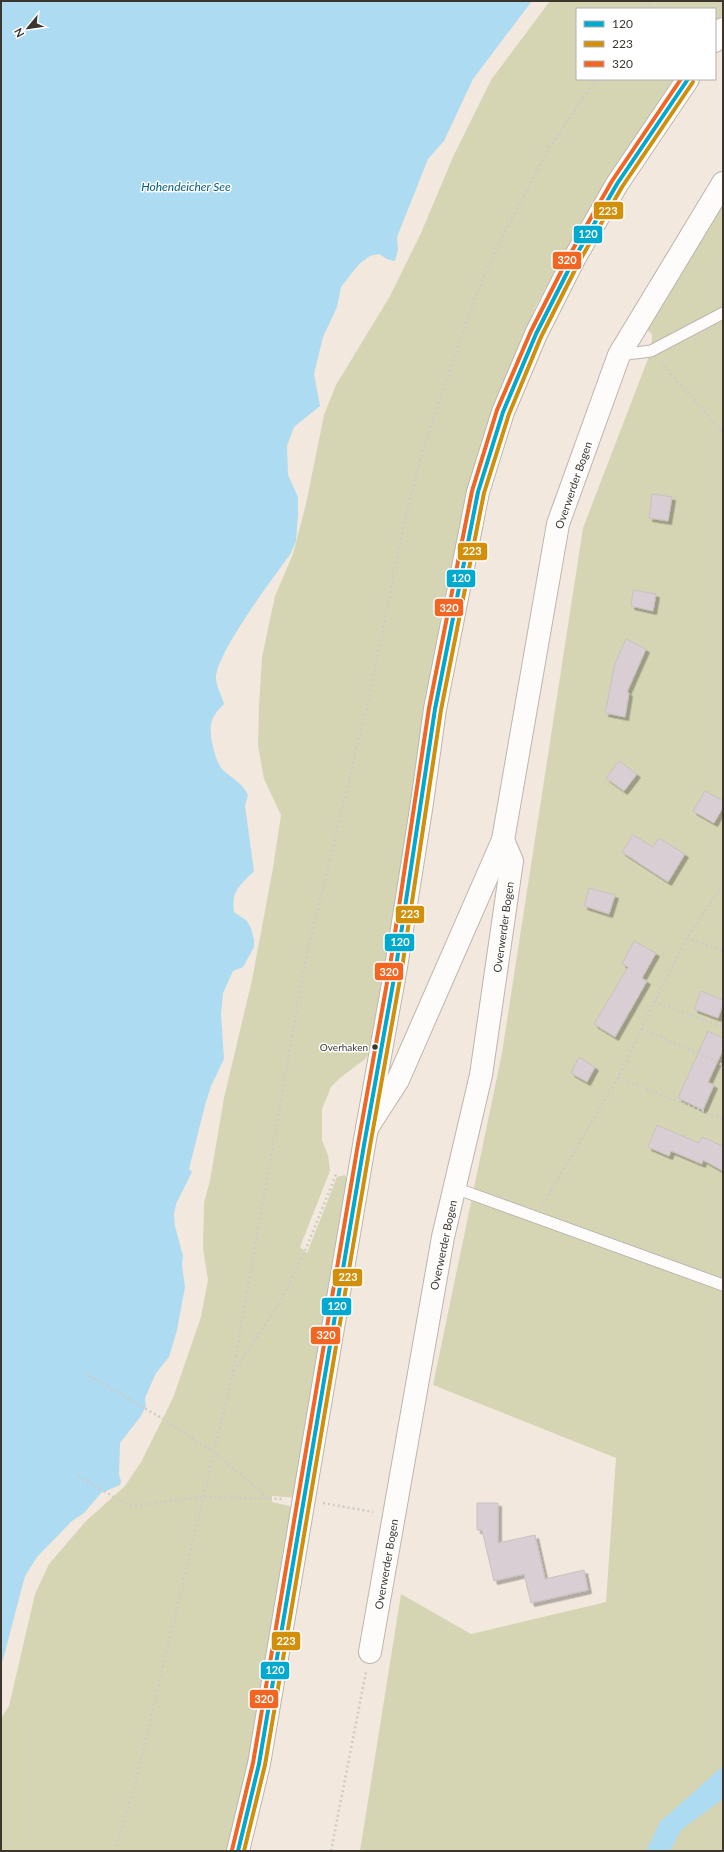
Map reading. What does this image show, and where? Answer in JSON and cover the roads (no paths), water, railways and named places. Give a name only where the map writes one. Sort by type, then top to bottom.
[{"type":"street","points":[[716,39],[723,29]]},
{"type":"street","points":[[238,1851],[259,1764],[366,1130],[397,959],[422,804],[435,709],[478,492],[503,412],[536,334],[567,273],[617,184],[687,80]]},
{"type":"street","name":"Overwerder Bogen","points":[[366,1130],[398,1080],[503,840],[558,524],[619,355],[723,183]]},
{"type":"street","name":"Overwerder Bogen","points":[[370,1652],[443,1237],[481,1075],[512,862],[503,840]]},
{"type":"lane","points":[[619,355],[651,351],[723,313]]},
{"type":"lane","points":[[455,1188],[723,1285]]},
{"type":"water","name":"Hohendeicher See","points":[[1,1],[532,1],[473,79],[444,141],[428,159],[397,237],[398,250],[395,261],[387,259],[379,254],[370,256],[359,264],[341,287],[337,307],[323,337],[314,374],[320,406],[294,427],[287,446],[288,475],[298,497],[296,541],[291,553],[247,615],[225,651],[216,678],[224,704],[216,713],[212,721],[211,735],[213,748],[219,765],[240,784],[248,795],[245,806],[254,871],[238,888],[233,904],[234,912],[247,921],[251,928],[254,947],[243,967],[233,971],[223,993],[221,1014],[224,1059],[211,1086],[205,1105],[189,1169],[192,1172],[176,1204],[174,1214],[175,1226],[183,1256],[182,1265],[185,1287],[177,1330],[169,1357],[156,1373],[145,1398],[146,1406],[141,1416],[120,1443],[120,1485],[101,1493],[84,1513],[72,1521],[37,1557],[25,1576],[1,1667]]},
{"type":"water","points":[[723,1766],[723,1799],[681,1830],[670,1851],[646,1851],[660,1822]]},
{"type":"place","name":"Overhaken","points":[[375,1047]]}]
